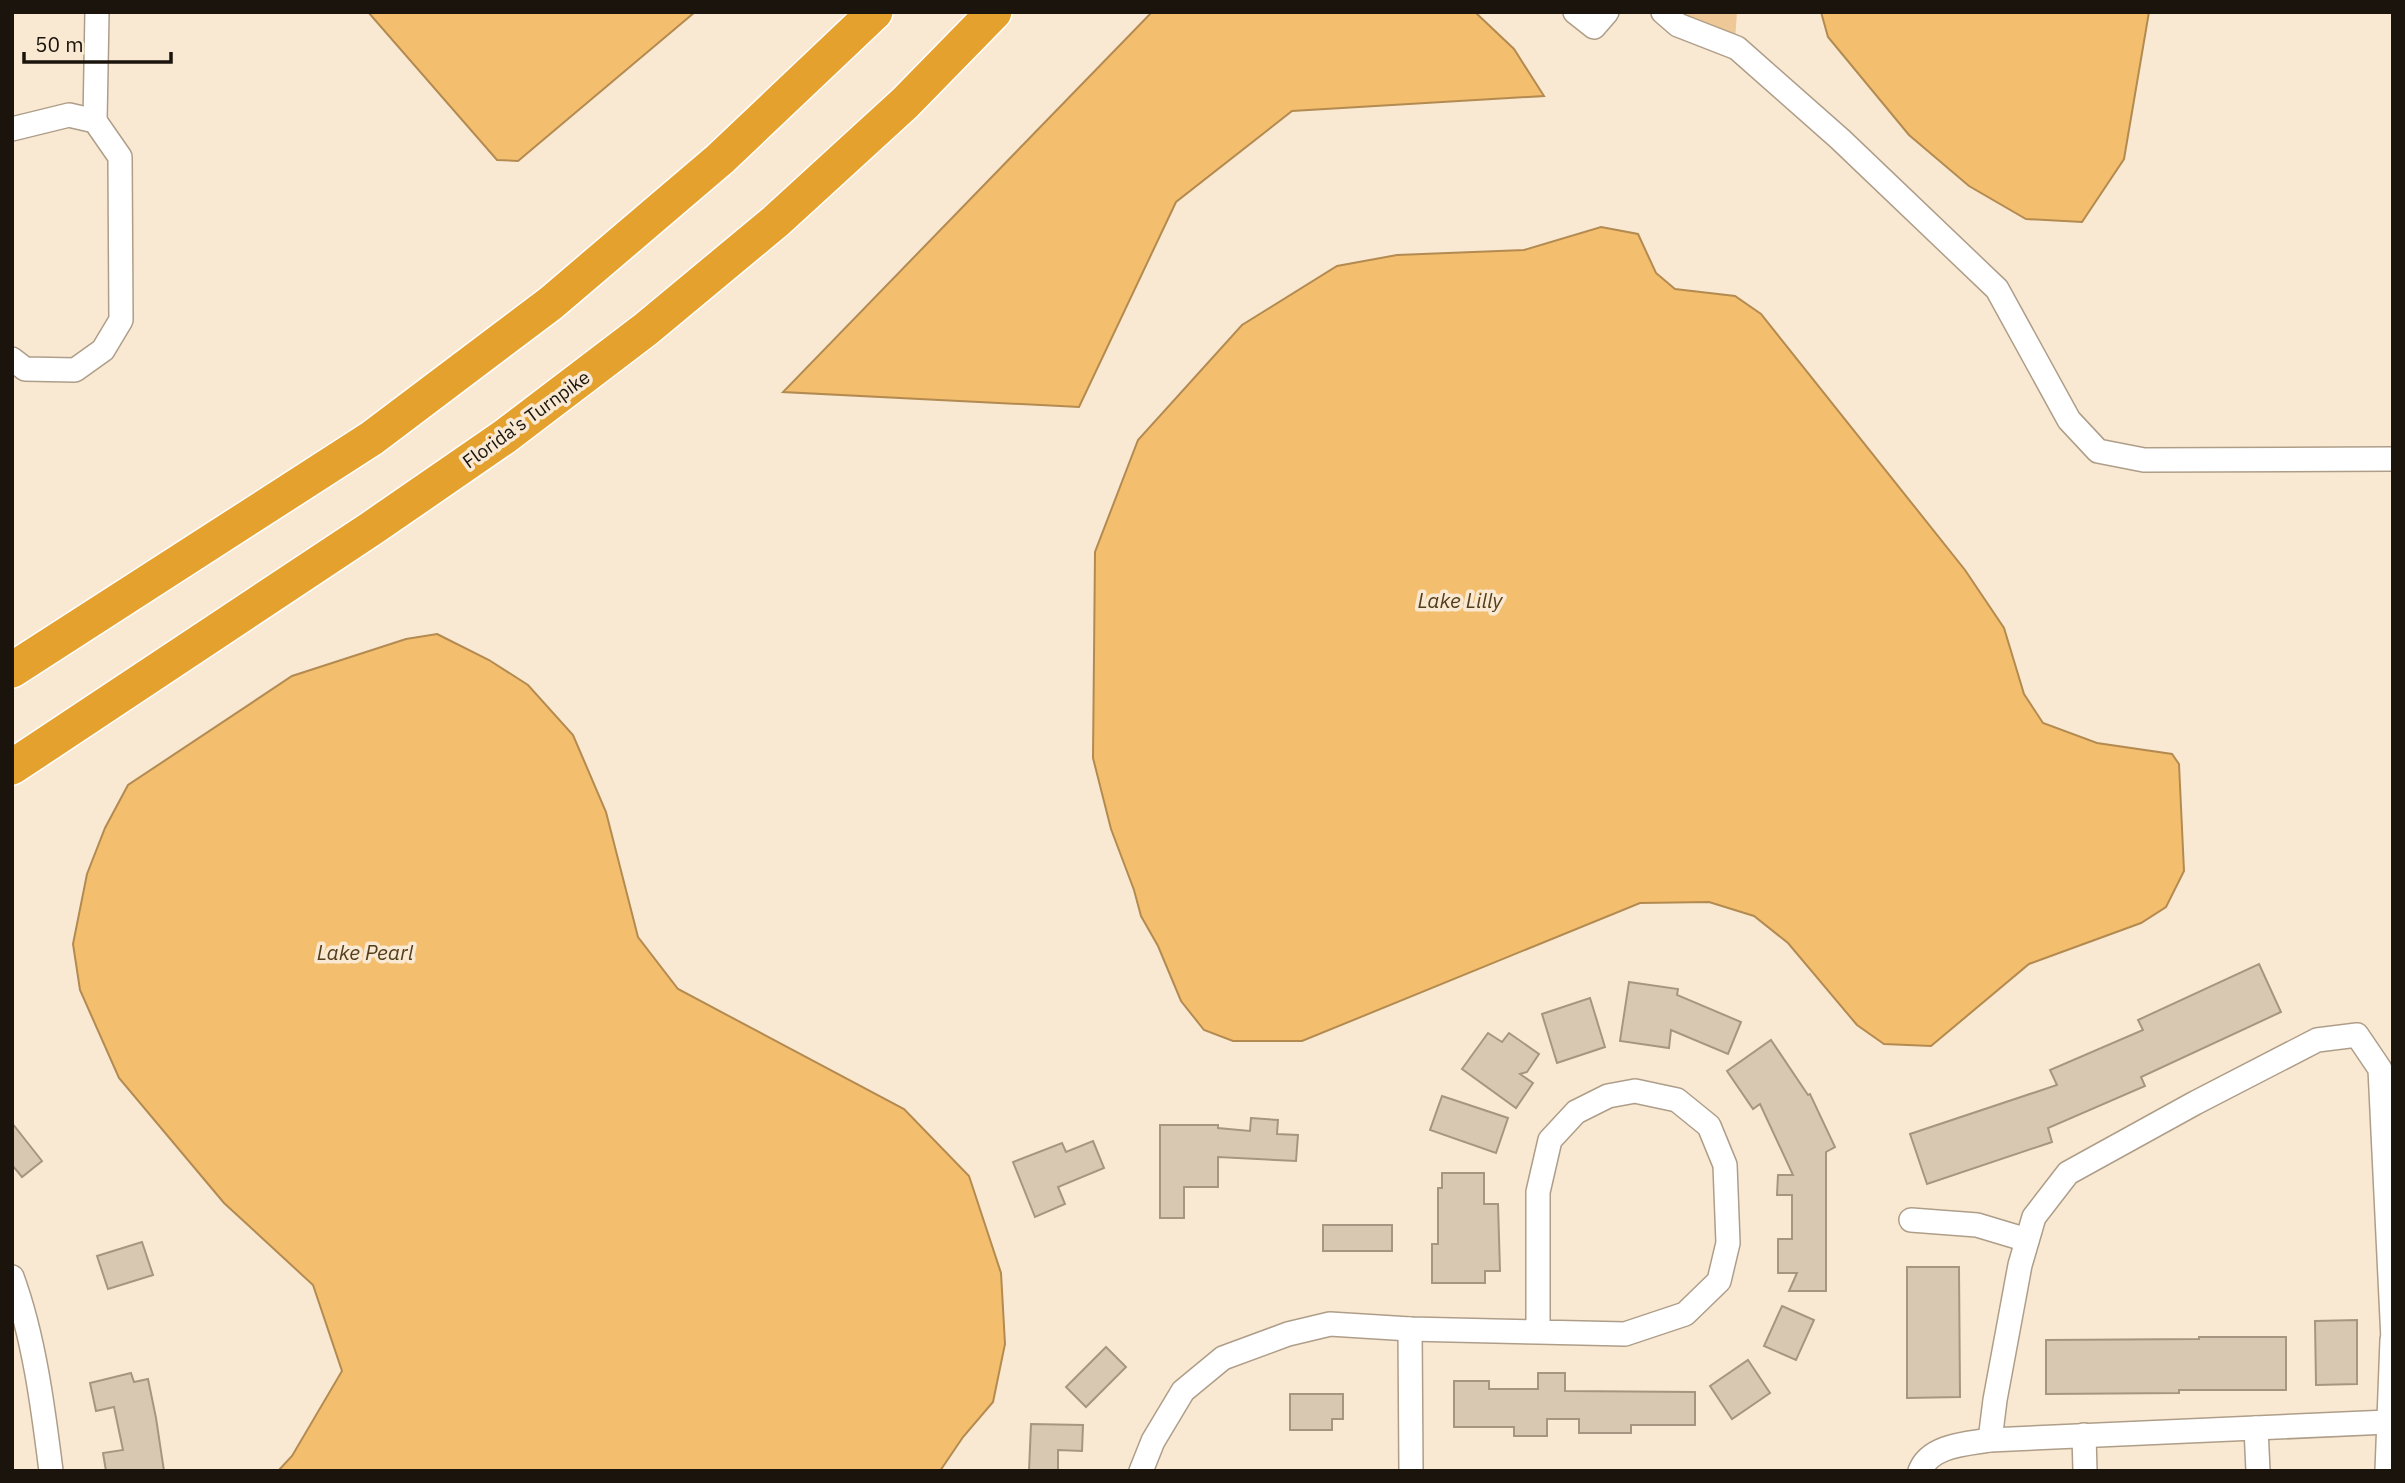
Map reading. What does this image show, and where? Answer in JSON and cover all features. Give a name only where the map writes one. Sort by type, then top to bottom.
[{"type":"highway","points":[[12,670],[372,438],[551,303],[720,159],[875,12]]},
{"type":"highway","name":"Florida's Turnpike","points":[[12,767],[505,437],[646,329],[816,185],[905,103],[994,12]]},
{"type":"street","points":[[12,359],[25,369],[75,370],[103,350],[121,320],[120,157],[95,121],[97,12]]},
{"type":"street","points":[[1575,12],[1594,27],[1607,12]]},
{"type":"street","points":[[1663,12],[1678,25],[1737,48],[1840,139],[1997,289],[2069,419],[2098,451],[2144,460],[2393,458]]},
{"type":"street","points":[[12,129],[69,115],[95,121]]},
{"type":"street","points":[[1990,1440],[1995,1400],[2027,1240],[2034,1217],[2068,1173],[2317,1040],[2357,1035],[2380,1069],[2392,1340],[2387,1471]]},
{"type":"street","points":[[1141,1471],[1153,1441],[1183,1391],[1223,1358],[1287,1334],[1330,1324],[1410,1329],[1538,1332],[1625,1334],[1685,1314],[1719,1281],[1728,1243],[1725,1165],[1709,1126],[1677,1100],[1635,1091],[1608,1096],[1576,1112],[1550,1140],[1538,1192],[1538,1332]]},
{"type":"street","points":[[1911,1220],[1976,1225],[2027,1240]]},
{"type":"street","points":[[12,1276],[20,1298],[38,1387],[51,1471]]},
{"type":"street","points":[[1410,1329],[1411,1471]]},
{"type":"street","points":[[1920,1471],[1924,1462],[1944,1448],[1990,1440],[2388,1422]]},
{"type":"street","points":[[2256,1427],[2258,1471]]},
{"type":"street","points":[[2084,1435],[2085,1471]]},
{"type":"shaded area","points":[[1673,12],[1737,12],[1735,41]]},
{"type":"water","points":[[368,12],[695,12],[518,161],[497,160]]},
{"type":"water","points":[[1152,12],[1475,12],[1514,49],[1544,96],[1292,111],[1176,202],[1079,407],[783,392]]},
{"type":"water","points":[[1821,12],[2149,12],[2124,159],[2082,222],[2026,219],[1969,186],[1909,135],[1828,37]]},
{"type":"water","name":"Lake Lilly","points":[[1601,227],[1638,234],[1656,273],[1675,289],[1735,296],[1761,314],[1965,570],[2004,628],[2024,694],[2043,723],[2097,743],[2172,754],[2179,764],[2184,871],[2166,907],[2141,923],[2029,964],[1931,1046],[1884,1044],[1857,1025],[1788,943],[1754,916],[1709,902],[1640,903],[1302,1041],[1233,1041],[1204,1030],[1181,1001],[1158,946],[1141,916],[1111,829],[1093,758],[1095,552],[1138,440],[1242,325],[1337,266],[1397,255],[1524,250]]},
{"type":"water","name":"Lake Pearl","points":[[437,634],[489,660],[528,685],[573,735],[606,812],[638,937],[678,989],[904,1109],[969,1176],[1001,1273],[1005,1344],[993,1402],[963,1437],[940,1471],[278,1471],[292,1456],[342,1371],[313,1285],[224,1203],[119,1078],[80,990],[73,944],[87,874],[105,828],[128,785],[292,676],[406,639]]},
{"type":"building","points":[[2259,964],[2281,1012],[2141,1077],[2145,1086],[2048,1128],[2052,1142],[1927,1184],[1910,1134],[2057,1085],[2050,1070],[2143,1030],[2138,1020]]},
{"type":"building","points":[[1629,982],[1678,989],[1677,995],[1741,1022],[1728,1054],[1671,1030],[1669,1048],[1620,1041]]},
{"type":"building","points":[[1590,998],[1605,1047],[1557,1063],[1542,1014]]},
{"type":"building","points":[[1488,1033],[1502,1042],[1509,1033],[1539,1054],[1527,1072],[1520,1074],[1533,1083],[1516,1108],[1462,1069]]},
{"type":"building","points":[[1771,1040],[1808,1095],[1810,1094],[1835,1147],[1826,1152],[1826,1291],[1789,1291],[1797,1273],[1778,1273],[1778,1239],[1792,1239],[1792,1195],[1777,1195],[1778,1175],[1793,1175],[1760,1104],[1753,1109],[1727,1071]]},
{"type":"building","points":[[1442,1096],[1508,1118],[1496,1153],[1430,1130]]},
{"type":"building","points":[[1251,1118],[1278,1120],[1277,1134],[1298,1135],[1296,1161],[1218,1157],[1218,1187],[1184,1187],[1184,1218],[1160,1218],[1160,1125],[1218,1125],[1218,1128],[1250,1131]]},
{"type":"building","points":[[12,1123],[42,1161],[22,1177],[12,1165]]},
{"type":"building","points":[[1093,1141],[1104,1168],[1058,1187],[1065,1204],[1035,1217],[1013,1162],[1062,1143],[1066,1152]]},
{"type":"building","points":[[1442,1173],[1484,1173],[1484,1204],[1498,1204],[1500,1271],[1485,1271],[1485,1283],[1432,1283],[1432,1244],[1438,1244],[1438,1188],[1442,1188]]},
{"type":"building","points":[[1323,1225],[1392,1225],[1392,1251],[1323,1251]]},
{"type":"building","points":[[142,1242],[153,1275],[108,1289],[97,1256]]},
{"type":"building","points":[[1907,1267],[1959,1267],[1960,1397],[1907,1398]]},
{"type":"building","points":[[1782,1306],[1814,1320],[1796,1360],[1764,1346]]},
{"type":"building","points":[[2357,1320],[2357,1384],[2316,1385],[2315,1321]]},
{"type":"building","points":[[2286,1337],[2286,1390],[2046,1394],[2046,1340]]},
{"type":"building","points":[[1106,1347],[1126,1367],[1086,1407],[1066,1387]]},
{"type":"building","points":[[1748,1360],[1770,1393],[1732,1419],[1710,1386]]},
{"type":"building","points":[[131,1373],[134,1382],[148,1379],[164,1471],[106,1471],[103,1453],[123,1450],[114,1407],[96,1411],[90,1383]]},
{"type":"building","points":[[1538,1373],[1565,1373],[1565,1391],[1695,1392],[1695,1425],[1631,1425],[1631,1433],[1579,1433],[1579,1419],[1547,1419],[1547,1436],[1514,1436],[1514,1427],[1454,1427],[1454,1381],[1489,1381],[1489,1389],[1538,1389]]},
{"type":"building","points":[[1290,1394],[1343,1394],[1343,1419],[1332,1419],[1332,1430],[1290,1430]]},
{"type":"building","points":[[1031,1424],[1083,1425],[1082,1451],[1058,1450],[1058,1471],[1029,1471]]}]
